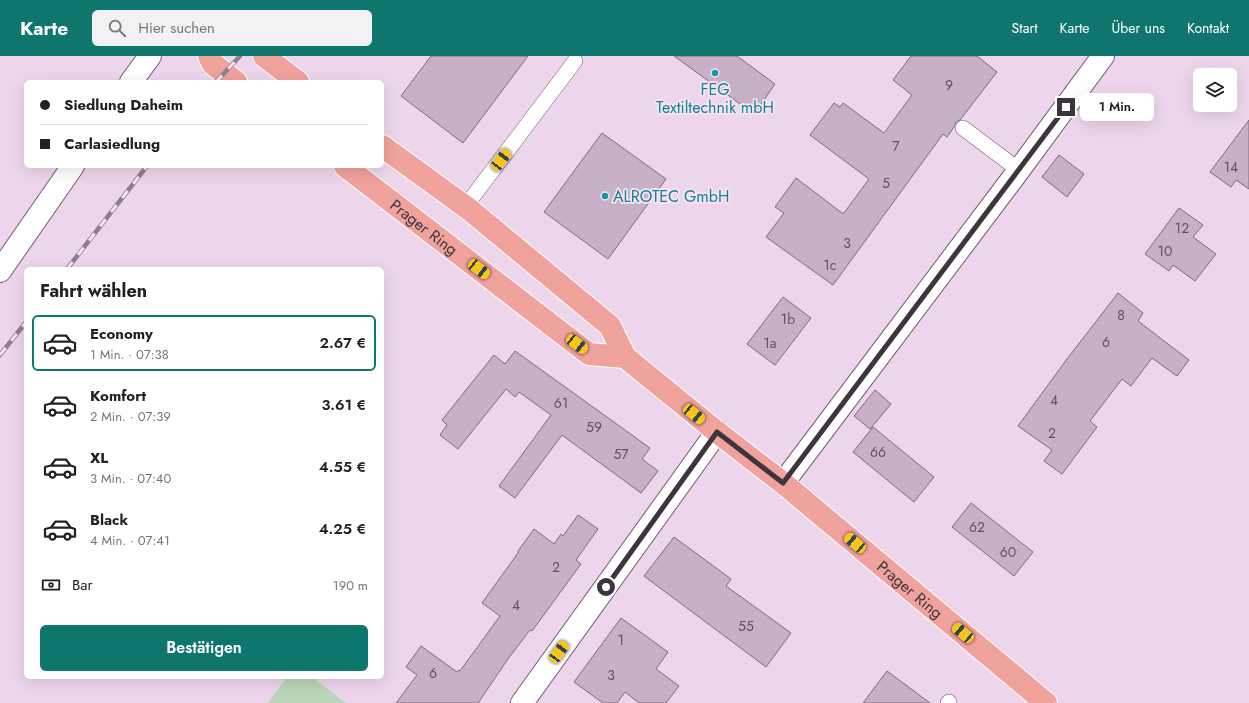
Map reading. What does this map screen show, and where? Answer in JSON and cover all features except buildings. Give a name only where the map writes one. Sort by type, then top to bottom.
[{"type":"main road","points":[[209,56],[213,64],[233,80]]},
{"type":"main road","points":[[264,56],[295,80]]},
{"type":"main road","name":"Prager Ring","points":[[384,147],[465,207],[610,326],[625,357],[717,432],[783,483],[1046,703]]},
{"type":"main road","name":"Prager Ring","points":[[348,168],[589,354],[625,357]]},
{"type":"street","points":[[132,80],[150,56]]},
{"type":"street","points":[[783,483],[1103,56]]},
{"type":"street","points":[[0,272],[72,168]]},
{"type":"street","points":[[522,703],[717,432]]},
{"type":"lane","points":[[465,207],[575,61]]},
{"type":"lane","points":[[963,128],[1019,170]]},
{"type":"green space","points":[[286,679],[315,679],[346,703],[268,703]]},
{"type":"railway","points":[[218,80],[240,56]]},
{"type":"railway","points":[[69,267],[145,168]]},
{"type":"railway","points":[[0,355],[24,325]]},
{"type":"place","name":"FEG Textiltechnik mbH","points":[[715,73]]},
{"type":"place","name":"ALROTEC GmbH","points":[[605,196]]},
{"type":"route","points":[[606,587],[717,432],[783,483],[1066,107]]}]
